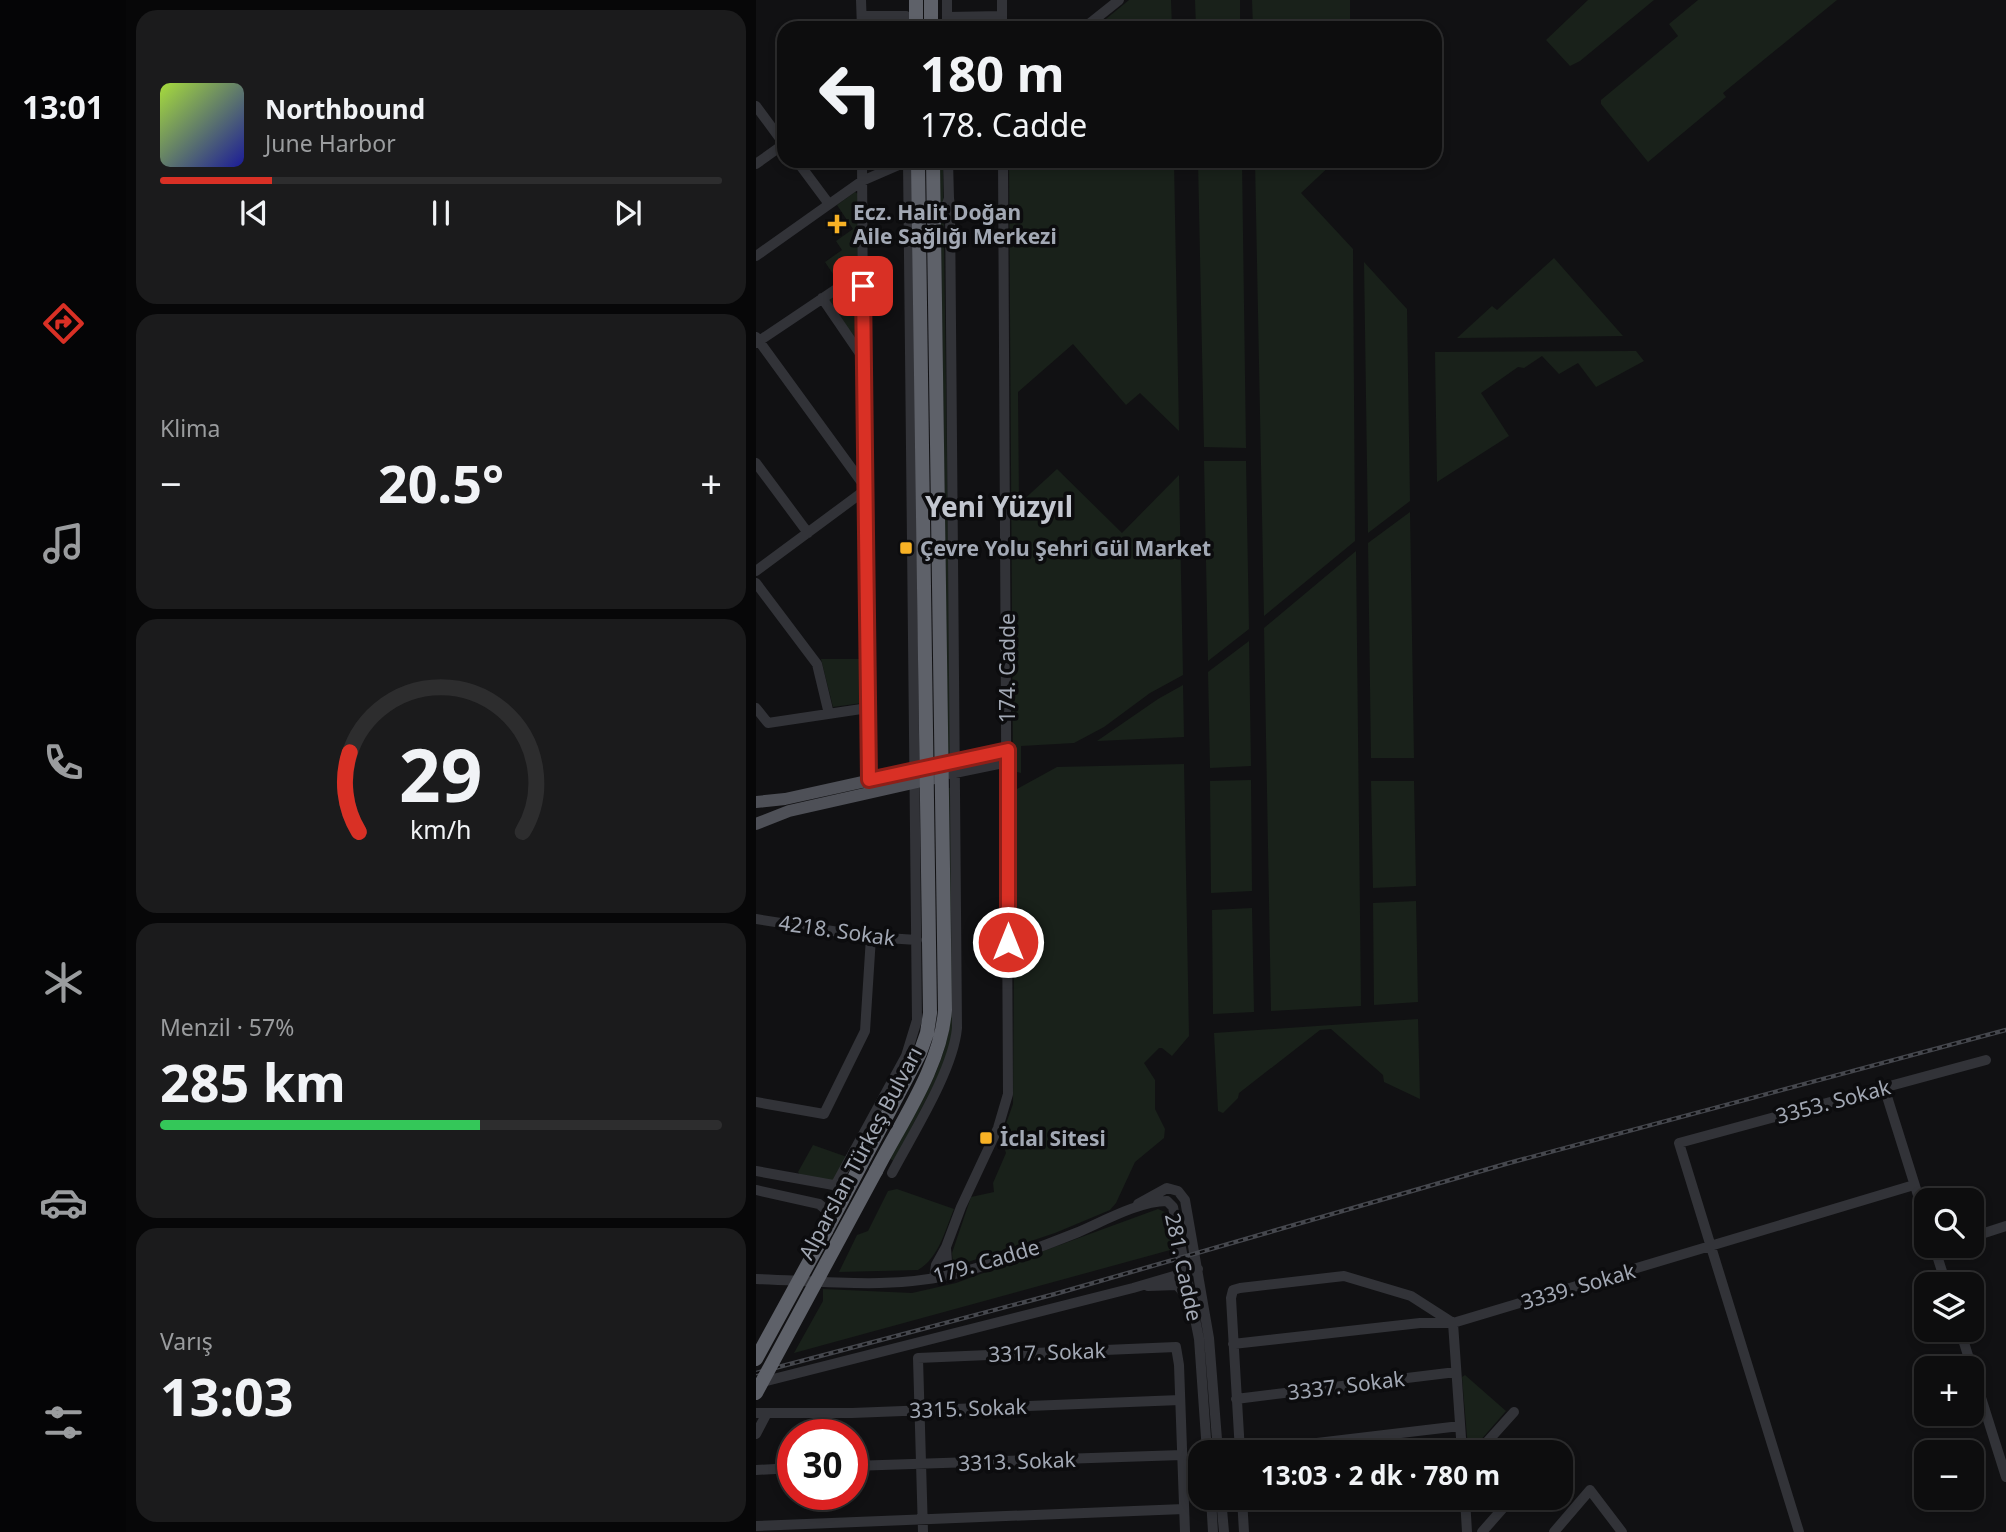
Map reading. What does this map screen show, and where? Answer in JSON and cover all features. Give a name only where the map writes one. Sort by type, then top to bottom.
[{"type":"highway","points":[[916,0],[916,21]]},
{"type":"highway","points":[[931,0],[932,21]]},
{"type":"highway","name":"Alparslan Türkeş Bulvarı","points":[[756,1359],[834,1216],[842,1186],[920,1053],[927,1033],[930,1001],[921,775],[918,168]]},
{"type":"highway","name":"Alparslan Türkeş Bulvarı","points":[[756,1393],[876,1171],[929,1069],[943,1034],[949,769],[933,168]]},
{"type":"main road","points":[[756,802],[869,786],[949,769]]},
{"type":"main road","points":[[756,824],[869,786]]},
{"type":"street","points":[[862,0],[862,21]]},
{"type":"street","points":[[947,0],[947,21]]},
{"type":"street","points":[[1002,0],[1002,21]]},
{"type":"street","points":[[1093,21],[1119,0]]},
{"type":"street","points":[[862,16],[906,16]]},
{"type":"street","points":[[963,21],[1002,16]]},
{"type":"street","points":[[756,107],[777,135]]},
{"type":"street","points":[[756,164],[777,149]]},
{"type":"street","points":[[802,168],[829,204]]},
{"type":"street","points":[[862,168],[869,786]]},
{"type":"street","points":[[756,256],[862,181],[892,168]]},
{"type":"street","points":[[756,1171],[842,1186],[911,1045],[918,1005],[921,775],[908,168]]},
{"type":"street","points":[[892,1173],[945,1070],[956,1036],[949,769],[948,168]]},
{"type":"street","name":"174. Cadde","points":[[934,1278],[936,1265],[998,1128],[1007,1104],[1009,1081],[1003,168]]},
{"type":"street","points":[[863,286],[838,288],[757,341],[864,488]]},
{"type":"street","points":[[822,298],[863,358]]},
{"type":"street","points":[[756,463],[808,533]]},
{"type":"street","points":[[756,571],[864,488]]},
{"type":"street","points":[[756,583],[817,664],[830,714]]},
{"type":"street","points":[[756,708],[768,723],[868,708]]},
{"type":"street","points":[[949,769],[1008,750]]},
{"type":"street","points":[[949,769],[1008,762]]},
{"type":"street","name":"4218. Sokak","points":[[756,919],[872,937],[917,940]]},
{"type":"street","points":[[756,1102],[824,1114],[865,1031],[872,937]]},
{"type":"street","name":"3353. Sokak","points":[[1711,1247],[1679,1143],[1986,1060]]},
{"type":"street","points":[[1884,1087],[1915,1188]]},
{"type":"street","name":"3339. Sokak","points":[[1233,1344],[1420,1323],[1453,1323],[1914,1185]]},
{"type":"street","name":"281. Cadde","points":[[1126,1212],[1162,1189],[1178,1191],[1186,1204],[1209,1338],[1217,1440]]},
{"type":"street","points":[[756,1190],[819,1203],[834,1216]]},
{"type":"street","name":"281. Cadde","points":[[1126,1212],[1158,1201],[1171,1203],[1193,1304],[1201,1360],[1207,1440]]},
{"type":"street","name":"179. Cadde","points":[[756,1279],[892,1282],[948,1276],[1049,1243],[1126,1212]]},
{"type":"street","points":[[1984,1233],[2006,1226]]},
{"type":"street","points":[[946,1247],[948,1276]]},
{"type":"street","points":[[1711,1247],[1799,1532]]},
{"type":"street","points":[[756,1384],[1198,1269]]},
{"type":"street","points":[[1239,1440],[1231,1298],[1233,1290],[1344,1276],[1410,1296],[1453,1323],[1461,1440]]},
{"type":"street","points":[[1133,1288],[1177,1285],[1193,1304]]},
{"type":"street","name":"3317. Sokak","points":[[919,1410],[918,1358],[1176,1347],[1180,1400]]},
{"type":"street","name":"3337. Sokak","points":[[1237,1399],[1456,1372]]},
{"type":"street","points":[[1180,1400],[1185,1532]]},
{"type":"street","name":"3315. Sokak","points":[[761,1413],[1180,1400]]},
{"type":"street","points":[[1984,1407],[2006,1477]]},
{"type":"street","points":[[919,1410],[923,1532]]},
{"type":"street","points":[[1489,1440],[1514,1412]]},
{"type":"street","points":[[756,1434],[761,1413]]},
{"type":"street","points":[[1342,1440],[1460,1426]]},
{"type":"street","name":"3313. Sokak","points":[[868,1466],[1182,1455]]},
{"type":"street","points":[[756,1470],[777,1469]]},
{"type":"street","points":[[1554,1532],[1590,1490],[1622,1532]]},
{"type":"street","points":[[756,1527],[1184,1509]]},
{"type":"street","points":[[1212,1510],[1213,1532]]},
{"type":"street","points":[[1222,1510],[1224,1532]]},
{"type":"street","points":[[1243,1510],[1244,1532]]},
{"type":"street","points":[[1466,1510],[1467,1532]]},
{"type":"street","points":[[1482,1532],[1501,1510]]},
{"type":"shaded area","points":[[1129,0],[1171,0],[1172,21],[1104,21]]},
{"type":"shaded area","points":[[1195,0],[1240,0],[1240,21],[1196,21]]},
{"type":"shaded area","points":[[1252,0],[1350,0],[1350,21],[1253,21]]},
{"type":"shaded area","points":[[1588,0],[1654,0],[1580,61],[1570,66],[1546,40]]},
{"type":"shaded area","points":[[1698,0],[1837,0],[1723,93],[1726,97],[1648,162],[1601,104],[1601,100],[1678,36],[1669,24]]},
{"type":"shaded area","points":[[940,168],[943,168],[951,755],[948,755]]},
{"type":"shaded area","points":[[1009,168],[1174,168],[1179,431],[1140,393],[1126,405],[1073,344],[1018,392],[1019,504],[1057,469],[1122,533],[1179,475],[1183,675],[1150,693],[1104,727],[1074,743],[1021,746],[1021,773],[1013,771]]},
{"type":"shaded area","points":[[1198,168],[1242,168],[1246,448],[1204,447]]},
{"type":"shaded area","points":[[1255,168],[1328,168],[1301,193],[1353,249],[1355,541],[1264,616]]},
{"type":"shaded area","points":[[855,192],[858,194],[858,282],[839,283],[825,262],[842,250],[836,241],[853,229],[837,205]]},
{"type":"shaded area","points":[[1554,258],[1623,336],[1457,338],[1492,306],[1497,310]]},
{"type":"shaded area","points":[[1364,262],[1407,309],[1410,501],[1368,533]]},
{"type":"shaded area","points":[[859,291],[857,343],[828,300],[840,292]]},
{"type":"shaded area","points":[[1636,351],[1644,361],[1596,387],[1578,363],[1559,374],[1542,356],[1524,368],[1518,367],[1481,393],[1509,436],[1437,482],[1435,352]]},
{"type":"shaded area","points":[[1204,461],[1246,461],[1249,629],[1208,661]]},
{"type":"shaded area","points":[[1410,512],[1414,758],[1371,758],[1368,543]]},
{"type":"shaded area","points":[[1356,551],[1361,1006],[1271,1011],[1264,628]]},
{"type":"shaded area","points":[[1249,641],[1251,766],[1210,768],[1208,672]]},
{"type":"shaded area","points":[[821,659],[862,659],[862,703],[833,707]]},
{"type":"shaded area","points":[[1183,685],[1184,737],[1097,741],[1158,699]]},
{"type":"shaded area","points":[[1184,764],[1189,1036],[1172,1056],[1159,1048],[1144,1063],[1155,1080],[1155,1109],[1165,1129],[1164,1138],[1135,1162],[1110,1210],[1055,1233],[962,1264],[953,1264],[952,1253],[971,1197],[994,1192],[993,1183],[1006,1153],[1001,1138],[1013,1104],[1015,790],[1057,767]]},
{"type":"shaded area","points":[[1251,780],[1252,891],[1211,893],[1210,781]]},
{"type":"shaded area","points":[[1371,781],[1414,781],[1416,886],[1373,888]]},
{"type":"shaded area","points":[[949,788],[953,1038],[942,1069],[894,1161],[890,1159],[937,1070],[949,1032]]},
{"type":"shaded area","points":[[1416,901],[1418,1002],[1374,1005],[1373,903]]},
{"type":"shaded area","points":[[1252,908],[1254,1012],[1213,1014],[1212,910]]},
{"type":"shaded area","points":[[1418,1019],[1420,1099],[1384,1082],[1383,1075],[1331,1029],[1320,1030],[1239,1093],[1238,1098],[1223,1113],[1218,1111],[1214,1033]]},
{"type":"shaded area","points":[[813,1145],[847,1157],[833,1182],[800,1175],[798,1172]]},
{"type":"shaded area","points":[[897,1189],[954,1209],[931,1258],[918,1270],[839,1272],[857,1235],[868,1231],[888,1191]]},
{"type":"shaded area","points":[[1158,1209],[1167,1213],[1174,1249],[794,1353],[823,1301],[823,1289],[912,1293],[956,1283]]},
{"type":"shaded area","points":[[1465,1375],[1506,1411],[1481,1440],[1467,1440],[1462,1377]]},
{"type":"railway","points":[[756,1373],[1055,1294],[1509,1163],[2006,1030]]},
{"type":"place","name":"Ecz. Halit Doğan Aile Sağlığı Merkezi","points":[[837,224]]},
{"type":"place","name":"Çevre Yolu Şehri Gül Market","points":[[906,548]]},
{"type":"place","name":"İclal Sitesi","points":[[986,1138]]},
{"type":"district","name":"Yeni Yüzyıl","points":[[999,506]]},
{"type":"route","points":[[863,286],[869,780],[1008,750],[1008,942]]}]
